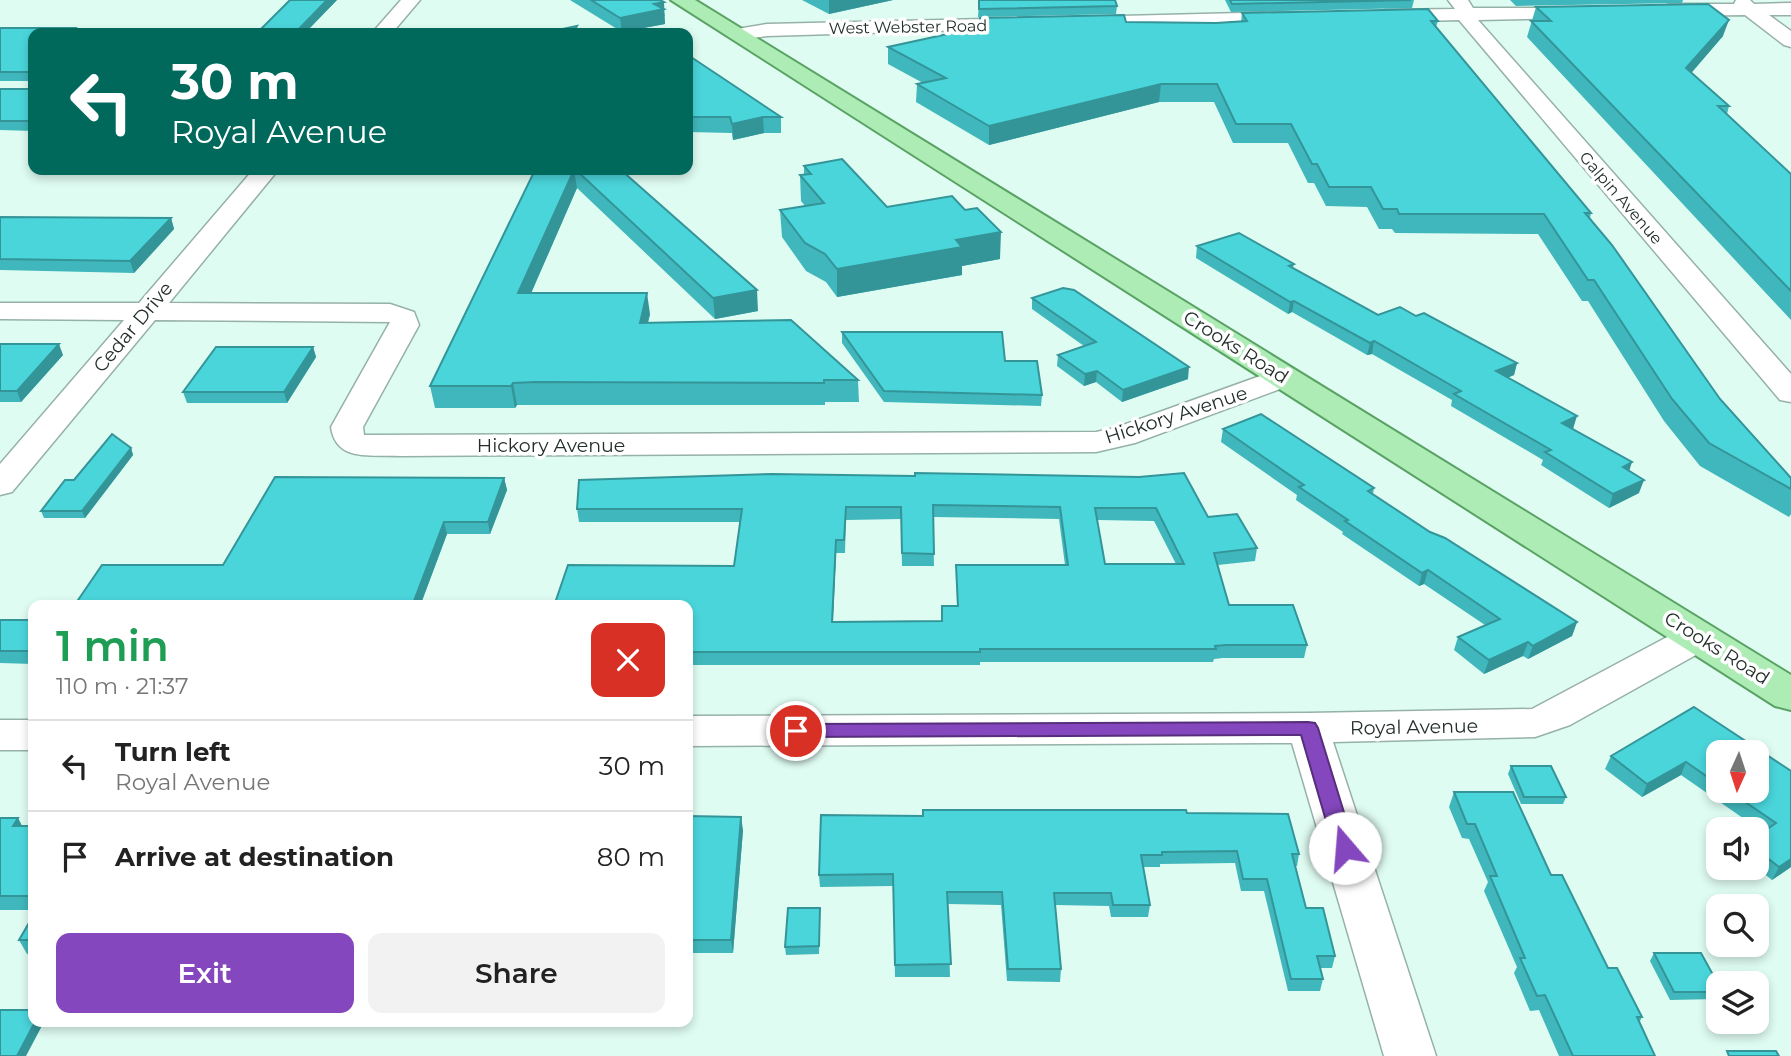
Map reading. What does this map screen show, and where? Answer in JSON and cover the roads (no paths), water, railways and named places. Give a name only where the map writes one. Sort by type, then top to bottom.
[{"type":"main road","name":"Crooks Road","points":[[681,0],[1791,695]]},
{"type":"street","points":[[386,28],[411,0]]},
{"type":"street","points":[[1171,0],[1179,20]]},
{"type":"street","points":[[1743,4],[1791,41]]},
{"type":"street","points":[[1653,11],[1743,4],[1791,9]]},
{"type":"street","points":[[1365,16],[1461,7],[1598,12]]},
{"type":"street","name":"Galpin Avenue","points":[[1461,7],[1470,23],[1791,393]]},
{"type":"street","name":"West Webster Road","points":[[738,34],[767,30],[1300,18]]},
{"type":"street","name":"Cedar Drive","points":[[0,485],[262,175]]},
{"type":"street","name":"Hickory Avenue","points":[[0,311],[390,312],[404,318],[405,325],[347,428],[349,439],[355,444],[1096,442],[1124,436],[1284,377]]},
{"type":"street","name":"Royal Avenue","points":[[693,731],[1308,728],[1535,723],[1556,715],[1698,637]]},
{"type":"street","points":[[1308,728],[1410,1056]]},
{"type":"street","points":[[0,735],[28,735]]}]
